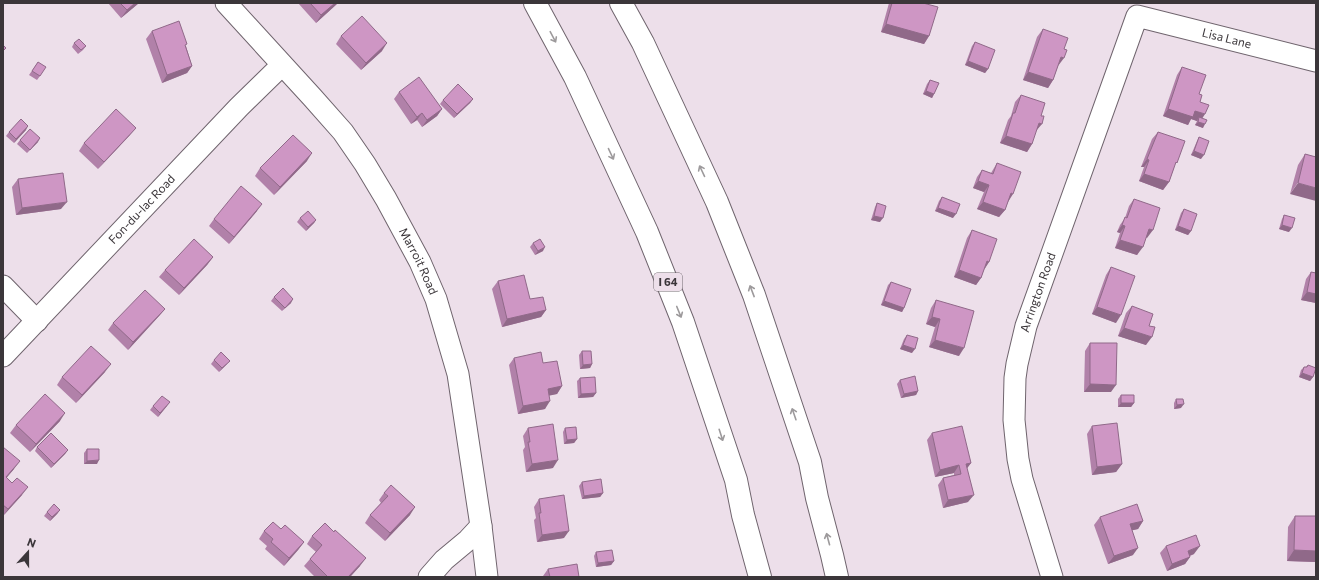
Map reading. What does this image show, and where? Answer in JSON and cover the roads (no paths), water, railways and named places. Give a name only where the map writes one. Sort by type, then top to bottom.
[{"type":"highway","name":"I 64","points":[[535,3],[575,77],[644,224],[683,322],[736,480],[743,515],[760,577]]},
{"type":"highway","points":[[621,3],[643,44],[717,202],[754,295],[810,462],[817,498],[837,577]]},
{"type":"street","name":"Marroit Road","points":[[226,3],[342,132],[365,164],[420,262],[436,299],[458,374],[486,577]]},
{"type":"street","name":"Lisa Lane","points":[[1137,16],[1316,61]]},
{"type":"street","name":"Arrington Road","points":[[1052,577],[1024,486],[1018,459],[1014,420],[1017,364],[1026,326],[1137,16]]},
{"type":"street","name":"Fon-du-lac Road","points":[[3,356],[239,107],[282,65]]},
{"type":"street","points":[[3,286],[37,321]]},
{"type":"street","points":[[429,577],[444,560],[468,540],[480,526]]}]
